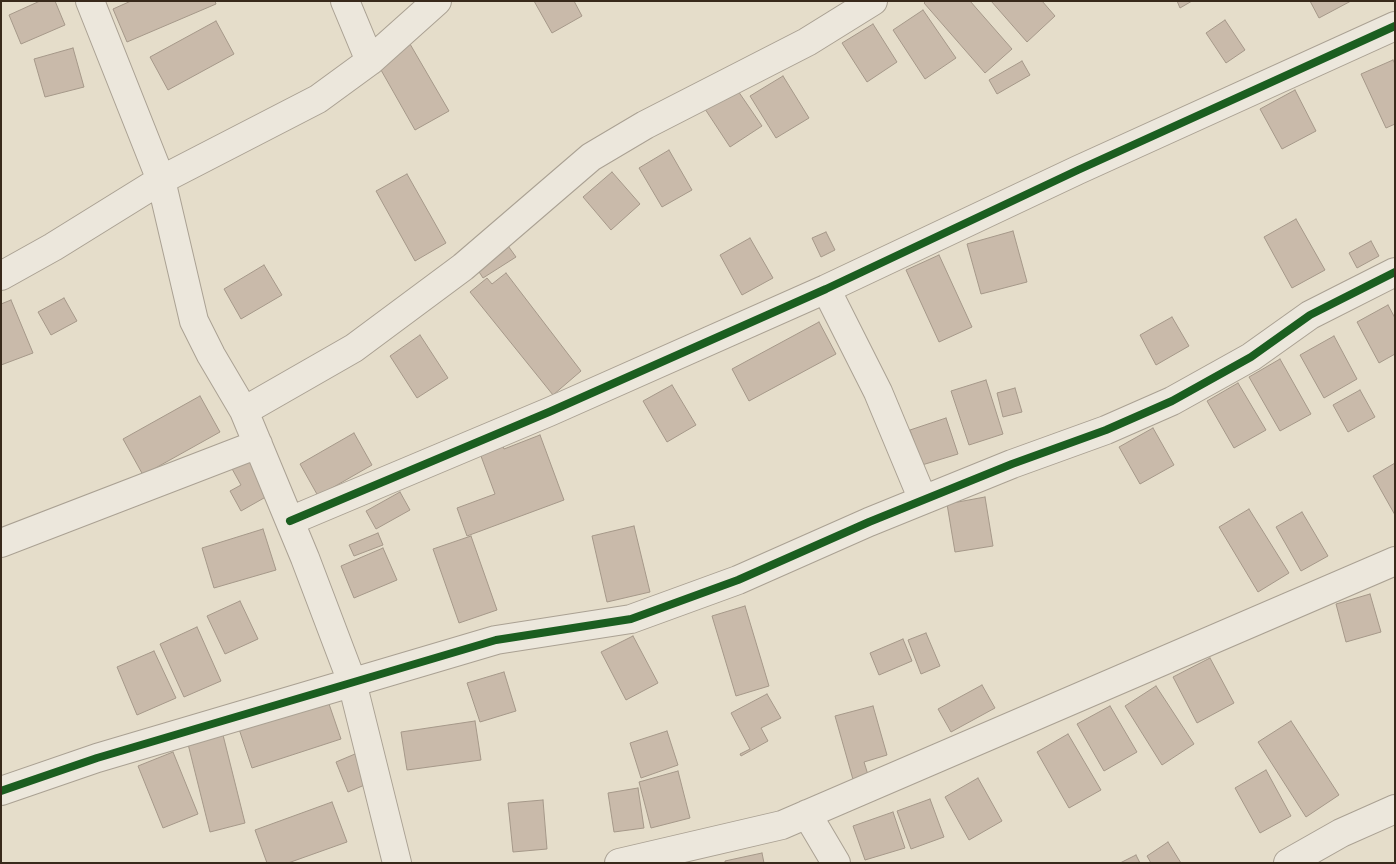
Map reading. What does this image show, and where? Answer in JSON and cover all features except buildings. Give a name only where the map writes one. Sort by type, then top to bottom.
[{"type":"street","points":[[90,1],[161,180],[194,321],[210,355],[244,411],[290,522],[352,682],[397,863]]},
{"type":"street","points":[[345,1],[370,62]]},
{"type":"street","points":[[1,276],[53,248],[161,180],[249,133],[304,108],[370,62],[437,1]]},
{"type":"street","points":[[244,411],[354,348],[463,267],[591,157],[645,125],[807,42],[873,1]]},
{"type":"street","points":[[290,522],[548,412],[826,289],[1078,170],[1395,26]]},
{"type":"street","points":[[1,791],[97,758],[496,640],[632,619],[738,580],[922,500],[1012,464],[1106,430],[1172,401],[1251,358],[1310,315],[1395,272]]},
{"type":"street","points":[[826,289],[878,392],[922,500]]},
{"type":"street","points":[[1,543],[258,444]]},
{"type":"street","points":[[620,863],[782,825],[1395,562]]},
{"type":"street","points":[[1288,863],[1341,833],[1395,809]]},
{"type":"street","points":[[807,814],[836,863]]},
{"type":"cycle path","points":[[290,521],[549,412],[826,289],[1078,170],[1395,26]]},
{"type":"cycle path","points":[[1,791],[97,758],[496,640],[631,619],[738,580],[869,522],[1012,464],[1106,430],[1172,401],[1251,357],[1310,315],[1395,272]]}]
